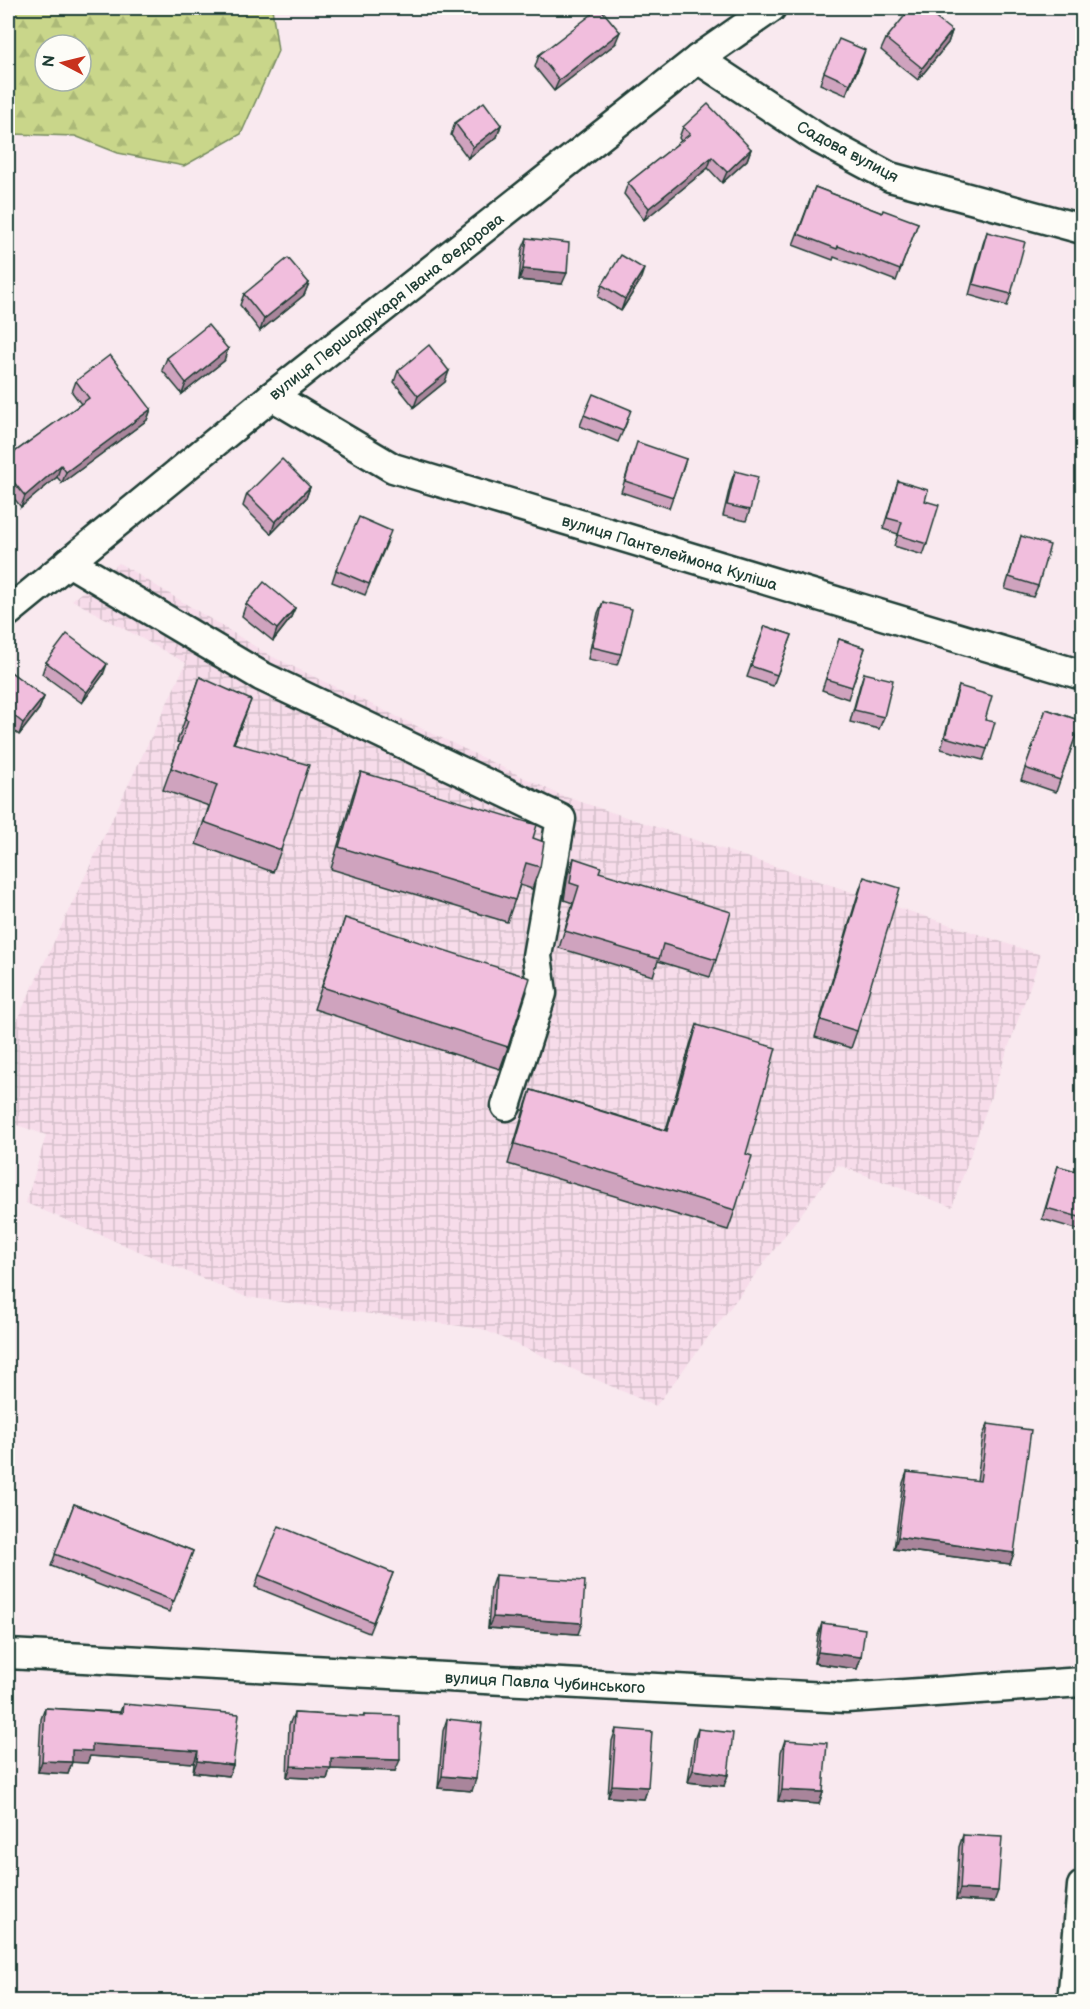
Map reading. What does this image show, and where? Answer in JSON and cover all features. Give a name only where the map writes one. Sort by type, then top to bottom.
[{"type":"street","name":"вулиця Першодрукаря Івана Федорова","points":[[8,612],[272,396],[698,59],[771,8]]},
{"type":"street","name":"Садова вулиця","points":[[698,59],[819,139],[890,177],[1083,229]]},
{"type":"street","name":"вулиця Пантелеймона Куліша","points":[[272,396],[393,468],[1083,675]]},
{"type":"street","points":[[69,562],[261,676],[561,819],[537,956],[542,993],[506,1106]]},
{"type":"street","name":"вулиця Павла Чубинського","points":[[8,1654],[846,1698],[1083,1682]]},
{"type":"street","points":[[1072,2001],[1083,1886]]},
{"type":"shaded area","points":[[119,563],[269,655],[560,795],[1041,955],[952,1207],[838,1165],[656,1406],[482,1329],[246,1297],[26,1203],[46,1135],[8,1122],[8,1039],[186,663],[72,600]]},
{"type":"green space","points":[[8,8],[272,8],[278,51],[241,134],[184,166],[118,153],[75,136],[12,134],[8,151]]},
{"type":"building","points":[[600,8],[620,32],[559,80],[539,55]]},
{"type":"building","points":[[911,8],[923,8],[952,31],[922,68],[886,39]]},
{"type":"building","points":[[839,39],[865,50],[850,84],[824,72]]},
{"type":"building","points":[[484,102],[501,125],[473,147],[455,123]]},
{"type":"building","points":[[708,104],[751,149],[727,172],[712,157],[649,208],[628,183],[690,134],[683,127]]},
{"type":"building","points":[[815,187],[882,213],[883,210],[918,223],[900,270],[838,246],[837,249],[798,234]]},
{"type":"building","points":[[987,232],[1025,242],[1011,294],[973,284]]},
{"type":"building","points":[[527,238],[569,243],[567,273],[523,269]]},
{"type":"building","points":[[621,255],[644,269],[625,299],[602,285]]},
{"type":"building","points":[[288,258],[309,283],[264,319],[244,294]]},
{"type":"building","points":[[208,325],[228,349],[186,383],[167,358]]},
{"type":"building","points":[[429,345],[449,371],[418,396],[398,371]]},
{"type":"building","points":[[110,355],[151,409],[66,472],[61,465],[25,496],[8,475],[8,457],[89,398],[76,381]]},
{"type":"building","points":[[593,394],[631,410],[623,431],[584,415]]},
{"type":"building","points":[[637,442],[686,459],[673,497],[625,481]]},
{"type":"building","points":[[282,459],[310,487],[275,522],[247,494]]},
{"type":"building","points":[[735,471],[758,477],[750,510],[727,505]]},
{"type":"building","points":[[898,481],[928,490],[925,501],[939,505],[927,544],[898,535],[902,522],[887,518]]},
{"type":"building","points":[[359,517],[391,531],[369,584],[336,570]]},
{"type":"building","points":[[1021,536],[1050,545],[1038,586],[1009,577]]},
{"type":"building","points":[[264,582],[295,608],[277,629],[246,604]]},
{"type":"building","points":[[603,602],[632,609],[621,654],[592,647]]},
{"type":"building","points":[[765,626],[792,635],[777,675],[751,666]]},
{"type":"building","points":[[67,634],[107,664],[87,692],[46,662]]},
{"type":"building","points":[[839,639],[865,648],[852,687],[826,679]]},
{"type":"building","points":[[8,670],[44,697],[23,723],[8,711]]},
{"type":"building","points":[[864,673],[893,680],[884,717],[854,710]]},
{"type":"building","points":[[200,677],[251,700],[233,743],[309,765],[281,850],[204,822],[217,785],[171,768],[188,721],[185,720]]},
{"type":"building","points":[[959,686],[992,696],[985,720],[995,722],[987,749],[945,737]]},
{"type":"building","points":[[1046,709],[1081,721],[1060,780],[1025,768]]},
{"type":"building","points":[[361,772],[537,825],[533,838],[544,842],[540,867],[526,863],[515,900],[339,847]]},
{"type":"building","points":[[574,858],[601,867],[599,872],[731,912],[716,960],[663,944],[659,959],[565,931],[579,886],[570,883]]},
{"type":"building","points":[[864,877],[900,888],[857,1031],[821,1020]]},
{"type":"building","points":[[345,918],[530,978],[508,1047],[322,987]]},
{"type":"building","points":[[697,1025],[776,1048],[746,1154],[752,1156],[735,1210],[515,1144],[531,1090],[667,1131]]},
{"type":"building","points":[[1058,1166],[1083,1173],[1083,1218],[1046,1208]]},
{"type":"building","points":[[988,1424],[1031,1430],[1014,1553],[898,1537],[907,1472],[980,1481]]},
{"type":"building","points":[[74,1504],[193,1551],[174,1601],[55,1554]]},
{"type":"building","points":[[279,1526],[393,1573],[373,1622],[259,1575]]},
{"type":"building","points":[[495,1575],[585,1581],[582,1623],[493,1617]]},
{"type":"building","points":[[822,1623],[865,1629],[861,1657],[818,1652]]},
{"type":"building","points":[[123,1704],[239,1714],[233,1765],[197,1761],[198,1751],[92,1744],[92,1751],[72,1750],[72,1762],[42,1761],[45,1708],[122,1713]]},
{"type":"building","points":[[294,1713],[364,1717],[364,1715],[400,1716],[400,1760],[331,1758],[331,1768],[291,1766]]},
{"type":"building","points":[[447,1719],[482,1723],[476,1779],[442,1776]]},
{"type":"building","points":[[616,1729],[652,1732],[648,1787],[612,1785]]},
{"type":"building","points":[[698,1729],[733,1733],[728,1775],[693,1770]]},
{"type":"building","points":[[785,1740],[827,1743],[823,1792],[782,1790]]},
{"type":"building","points":[[963,1835],[1002,1837],[998,1891],[960,1889]]}]
